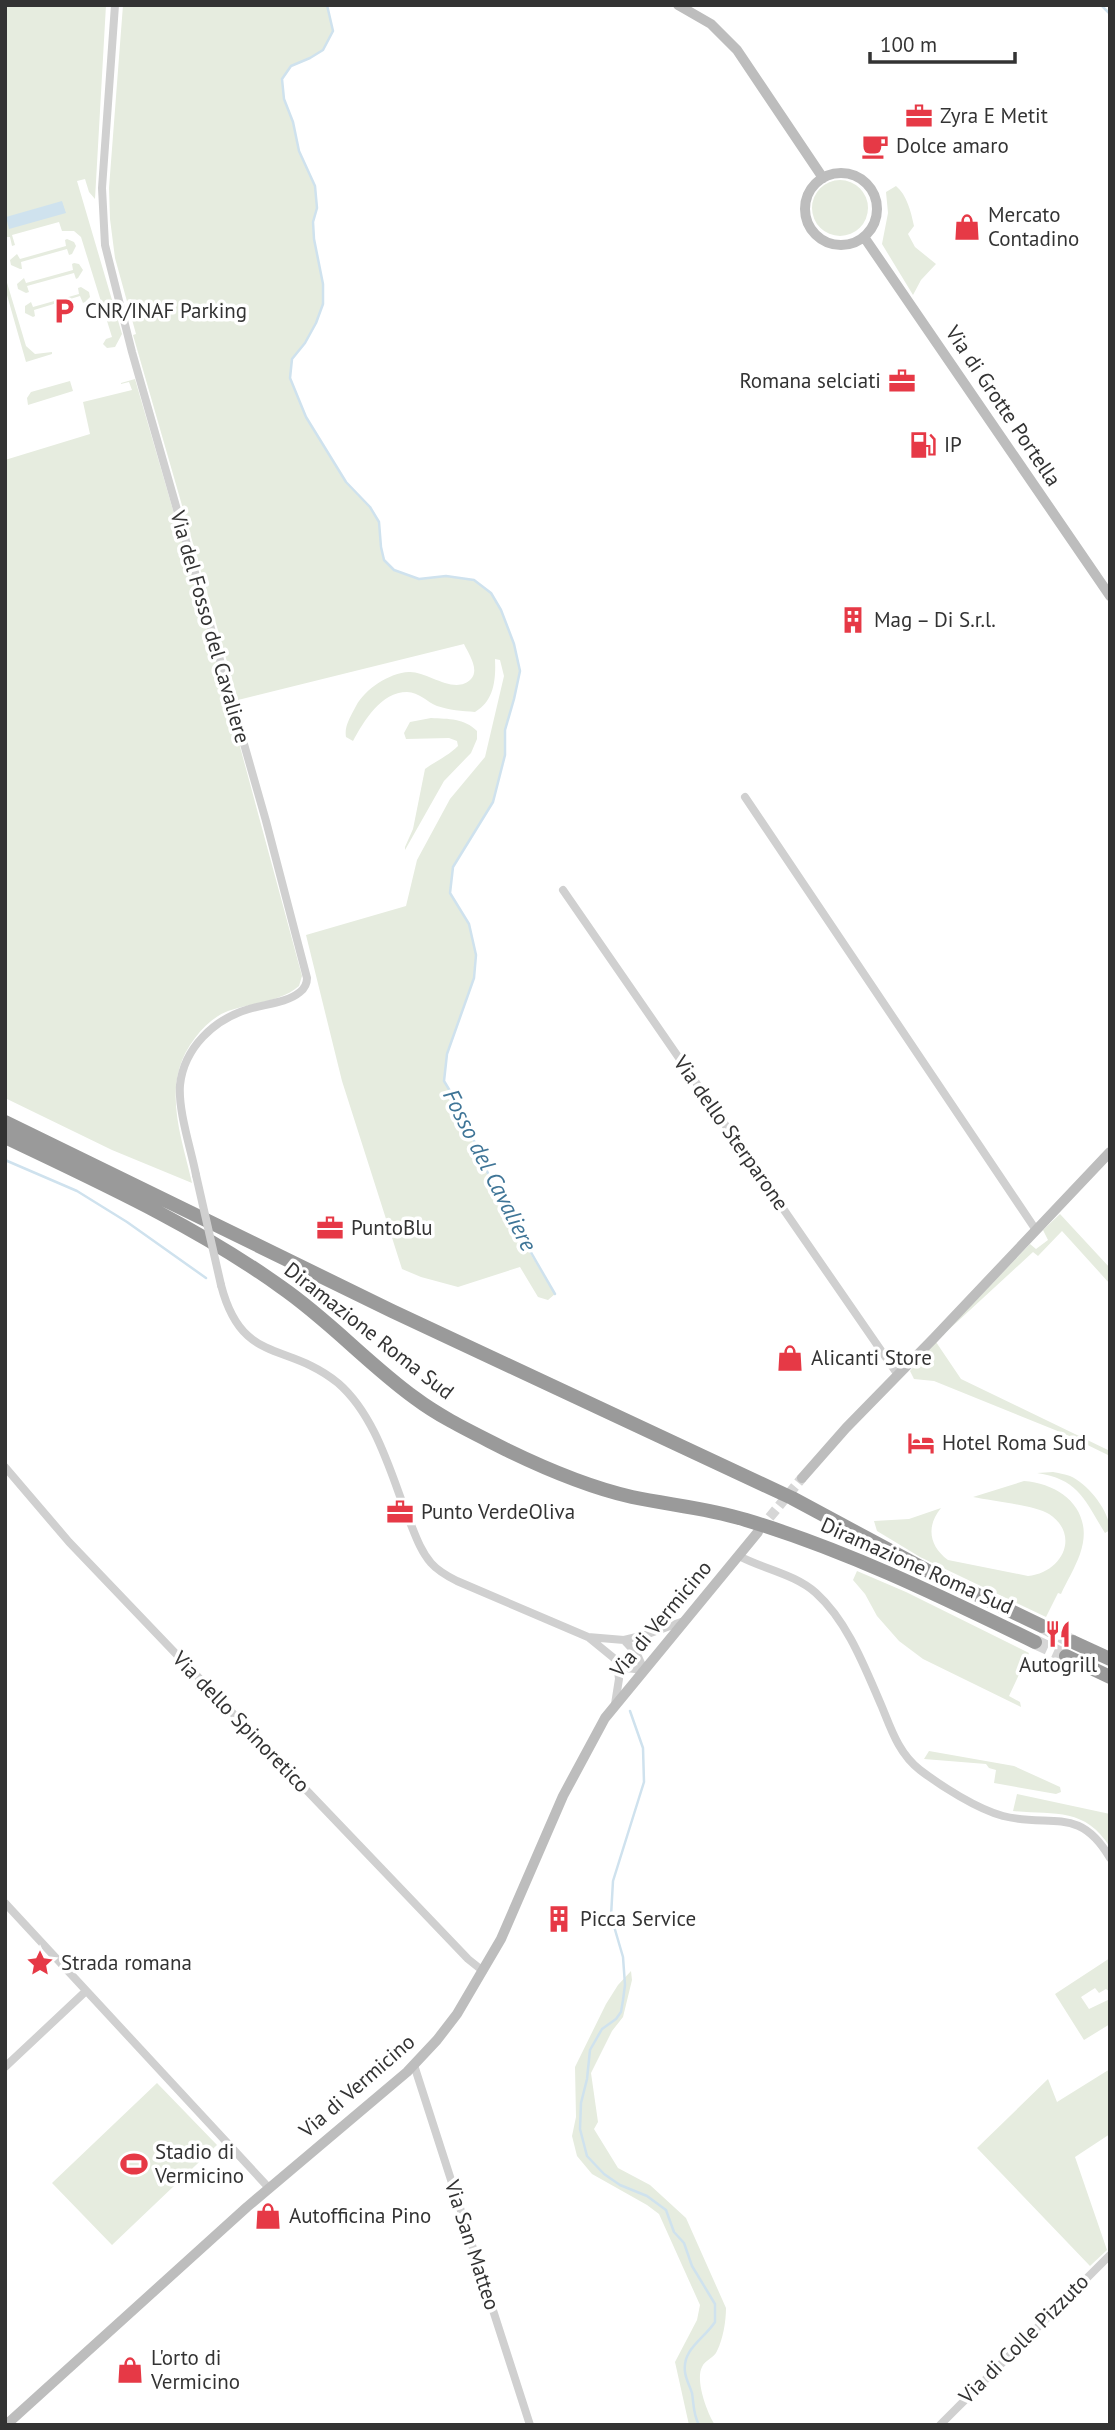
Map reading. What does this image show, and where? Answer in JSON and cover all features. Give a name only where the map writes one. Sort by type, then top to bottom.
[{"type":"highway","name":"Diramazione Roma Sud","points":[[5,1122],[391,1311],[792,1498],[926,1570],[1042,1626]]},
{"type":"highway","name":"Diramazione Roma Sud","points":[[5,1137],[154,1210],[258,1271],[318,1314],[416,1399],[505,1449],[556,1472],[613,1492],[718,1512],[832,1550],[899,1577],[1035,1642]]},
{"type":"highway","points":[[1073,1642],[1110,1659]]},
{"type":"highway","points":[[1066,1657],[1110,1677]]},
{"type":"main road","points":[[678,5],[711,24],[737,50],[823,178]]},
{"type":"main road","points":[[838,173],[850,174],[872,190],[877,216],[864,237],[852,244],[840,246],[824,241],[812,232],[806,217],[805,203],[811,189],[823,178],[838,173]]},
{"type":"main road","name":"Via di Grotte Portella","points":[[864,237],[1110,596]]},
{"type":"main road","points":[[802,1478],[846,1428],[1110,1152]]},
{"type":"main road","name":"Via di Vermicino","points":[[6,2425],[269,2188],[414,2065],[447,2027],[483,1971],[508,1924],[545,1835],[592,1739],[615,1704],[758,1532]]},
{"type":"street","name":"Via del Fosso del Cavaliere","points":[[115,5],[102,188],[105,245],[132,352],[266,821],[307,975],[306,985],[299,993],[228,1017],[208,1032],[192,1051],[184,1068],[180,1090],[221,1285],[233,1318],[247,1337],[330,1377],[356,1403],[379,1444],[417,1540],[433,1565],[457,1581],[588,1637]]},
{"type":"street","points":[[746,797],[1036,1230]]},
{"type":"street","name":"Via dello Sterparone","points":[[563,890],[898,1375]]},
{"type":"street","name":"Via dello Spinoretico","points":[[5,1468],[69,1542],[468,1959],[483,1971]]},
{"type":"street","points":[[739,1556],[799,1581],[824,1601],[856,1651],[900,1747],[917,1768],[992,1812],[1007,1816],[1064,1821],[1083,1827],[1091,1832],[1110,1858]]},
{"type":"street","points":[[588,1637],[624,1640],[687,1620]]},
{"type":"street","points":[[588,1637],[617,1662],[631,1670],[644,1670],[637,1654],[624,1640]]},
{"type":"street","points":[[615,1704],[619,1679],[617,1662]]},
{"type":"street","points":[[5,1903],[269,2188]]},
{"type":"street","points":[[5,2067],[86,1991]]},
{"type":"street","name":"Via San Matteo","points":[[414,2065],[530,2425]]},
{"type":"street","name":"Via di Colle Pizzuto","points":[[940,2425],[1110,2255]]},
{"type":"shaded area","points":[[5,5],[106,5],[95,199],[89,192],[85,179],[77,181],[122,334],[115,347],[107,348],[103,344],[106,339],[112,337],[81,237],[74,231],[62,231],[59,222],[12,235],[15,245],[12,246],[10,237],[7,237]]},
{"type":"shaded area","points":[[123,5],[328,7],[333,31],[323,50],[291,66],[282,79],[284,99],[293,122],[299,151],[315,186],[317,208],[313,222],[314,239],[323,284],[323,304],[305,343],[292,359],[290,378],[306,417],[346,482],[370,507],[379,522],[385,560],[394,570],[419,579],[446,576],[474,580],[491,593],[501,610],[514,644],[520,671],[505,730],[505,755],[493,802],[453,867],[450,893],[469,924],[476,955],[474,978],[447,1054],[444,1080],[459,1106],[475,1147],[514,1227],[555,1294],[548,1300],[538,1297],[520,1267],[458,1287],[402,1269],[342,1081],[306,935],[406,906],[417,860],[450,799],[485,757],[504,676],[500,660],[495,659],[495,675],[490,696],[475,712],[437,706],[411,692],[398,693],[374,709],[353,741],[346,737],[348,721],[360,700],[378,683],[409,672],[457,685],[471,679],[474,666],[464,644],[238,700],[133,335],[136,334],[115,258],[109,188]]},
{"type":"shaded area","points":[[835,180],[845,180],[860,188],[866,197],[866,219],[860,228],[845,236],[835,236],[817,224],[812,213],[812,203],[824,185]]},
{"type":"shaded area","points":[[896,186],[906,199],[914,226],[908,234],[915,247],[936,264],[921,280],[913,295],[882,244],[888,213],[886,192]]},
{"type":"shaded area","points":[[67,239],[76,246],[72,254],[69,255],[67,249],[21,262],[22,269],[11,265],[10,260],[17,254],[20,259],[66,246]]},
{"type":"shaded area","points":[[74,263],[79,264],[83,270],[76,279],[74,273],[27,286],[29,292],[26,293],[18,289],[17,284],[24,278],[26,283],[73,270]]},
{"type":"shaded area","points":[[5,276],[26,346],[35,354],[52,354],[26,362],[5,288]]},
{"type":"shaded area","points":[[78,288],[89,292],[90,297],[83,303],[80,296],[34,310],[33,317],[25,313],[25,306],[31,302],[33,307],[79,294]]},
{"type":"shaded area","points":[[135,379],[219,669],[302,976],[299,986],[283,996],[228,1011],[214,1019],[198,1034],[184,1055],[178,1073],[176,1109],[192,1183],[112,1150],[5,1098],[5,460],[90,434],[83,402],[132,390],[129,382],[121,383]]},
{"type":"shaded area","points":[[70,381],[73,391],[28,405],[27,398],[31,392]]},
{"type":"shaded area","points":[[431,718],[456,720],[467,724],[477,731],[477,739],[471,753],[444,781],[405,850],[413,829],[425,769],[458,746],[457,741],[449,738],[406,739],[404,733],[410,722]]},
{"type":"shaded area","points":[[1060,1214],[1110,1268],[1110,1284],[1062,1231],[1038,1256],[1033,1252],[944,1334],[1030,1244],[1036,1249],[1048,1240],[1043,1230]]},
{"type":"shaded area","points":[[936,1342],[961,1379],[1110,1451],[1110,1456],[1065,1434],[934,1381],[914,1379],[910,1371]]},
{"type":"shaded area","points":[[1053,1472],[1070,1476],[1090,1491],[1102,1506],[1110,1530],[1105,1533],[1086,1502],[1072,1486],[1063,1480],[1037,1473]]},
{"type":"shaded area","points":[[1024,1481],[1038,1483],[1063,1494],[1079,1513],[1083,1525],[1084,1539],[1078,1559],[1046,1617],[920,1557],[877,1531],[874,1521],[909,1519],[941,1508],[933,1522],[932,1536],[937,1548],[948,1560],[1028,1576],[1040,1573],[1058,1561],[1063,1552],[1064,1532],[1059,1523],[1049,1514],[1033,1508],[973,1497]]},
{"type":"shaded area","points":[[857,1571],[906,1592],[1029,1653],[1009,1696],[1020,1702],[1021,1707],[923,1659],[899,1641],[877,1616],[865,1594],[853,1580]]},
{"type":"shaded area","points":[[929,1751],[1014,1766],[1060,1787],[1061,1792],[1056,1794],[994,1783],[996,1770],[986,1764],[924,1759]]},
{"type":"shaded area","points":[[1017,1794],[1110,1814],[1110,1847],[1100,1834],[1079,1819],[1013,1811]]},
{"type":"shaded area","points":[[1110,1958],[1110,1992],[1106,1989],[1099,1993],[1095,1988],[1081,1997],[1089,2009],[1110,1999],[1110,2024],[1084,2040],[1055,1994]]},
{"type":"shaded area","points":[[631,1971],[632,1980],[623,2017],[612,2031],[591,2073],[598,2122],[594,2129],[618,2168],[650,2185],[686,2218],[726,2308],[719,2346],[716,2353],[703,2365],[700,2373],[703,2396],[715,2425],[689,2425],[675,2362],[697,2320],[700,2305],[659,2214],[592,2174],[577,2156],[572,2136],[576,2117],[575,2067],[606,2004]]},
{"type":"shaded area","points":[[1110,2069],[1110,2134],[1075,2157],[1107,2250],[1090,2266],[977,2148],[1048,2079],[1057,2102]]},
{"type":"shaded area","name":"Stadio di Vermicino","points":[[157,2083],[217,2145],[112,2245],[52,2183]]},
{"type":"water","points":[[62,201],[66,213],[9,229],[6,217]]},
{"type":"waterway","name":"Fosso del Cavaliere","points":[[327,5],[333,31],[323,50],[291,66],[282,79],[284,99],[293,122],[299,151],[315,186],[317,208],[313,222],[314,239],[323,284],[323,304],[305,343],[292,359],[290,378],[306,417],[346,482],[370,507],[379,522],[384,560],[394,570],[419,579],[446,576],[474,580],[491,593],[501,610],[514,644],[520,671],[505,730],[505,755],[493,802],[453,867],[450,893],[469,924],[476,955],[474,978],[447,1054],[444,1081],[459,1106],[496,1192],[555,1294]]},
{"type":"waterway","points":[[1101,5],[1110,14]]},
{"type":"waterway","points":[[5,1160],[77,1191],[127,1222],[206,1278]]},
{"type":"waterway","points":[[630,1711],[643,1748],[644,1782],[613,1881],[611,1916],[623,1957],[625,1985],[621,2012],[602,2029],[590,2050],[581,2103],[580,2129],[587,2156],[604,2174],[620,2185],[647,2196],[666,2210],[674,2232],[684,2243],[692,2266],[715,2304],[715,2322],[690,2351],[685,2364],[699,2425]]},
{"type":"tunnel","points":[[760,1529],[802,1478]]},
{"type":"tunnel","points":[[1042,1626],[1073,1642]]},
{"type":"tunnel","points":[[1035,1642],[1066,1656]]},
{"type":"place","name":"Zyra E Metit","points":[[919,116]]},
{"type":"place","name":"Dolce amaro","points":[[875,146]]},
{"type":"place","name":"Mercato Contadino","points":[[967,227]]},
{"type":"place","name":"CNR/INAF Parking","points":[[64,311]]},
{"type":"place","name":"Romana selciati","points":[[902,381]]},
{"type":"place","name":"IP","points":[[923,445]]},
{"type":"place","name":"Mag – Di S.r.l.","points":[[853,620]]},
{"type":"place","name":"PuntoBlu","points":[[330,1228]]},
{"type":"place","name":"Alicanti Store","points":[[790,1358]]},
{"type":"place","name":"Hotel Roma Sud","points":[[921,1443]]},
{"type":"place","name":"Punto VerdeOliva","points":[[400,1512]]},
{"type":"place","name":"Autogrill","points":[[1058,1634]]},
{"type":"place","name":"Picca Service","points":[[559,1919]]},
{"type":"place","name":"Strada romana","points":[[40,1963]]},
{"type":"place","name":"Stadio di Vermicino","points":[[134,2164]]},
{"type":"place","name":"Autofficina Pino","points":[[268,2216]]},
{"type":"place","name":"L'orto di Vermicino","points":[[130,2370]]}]
